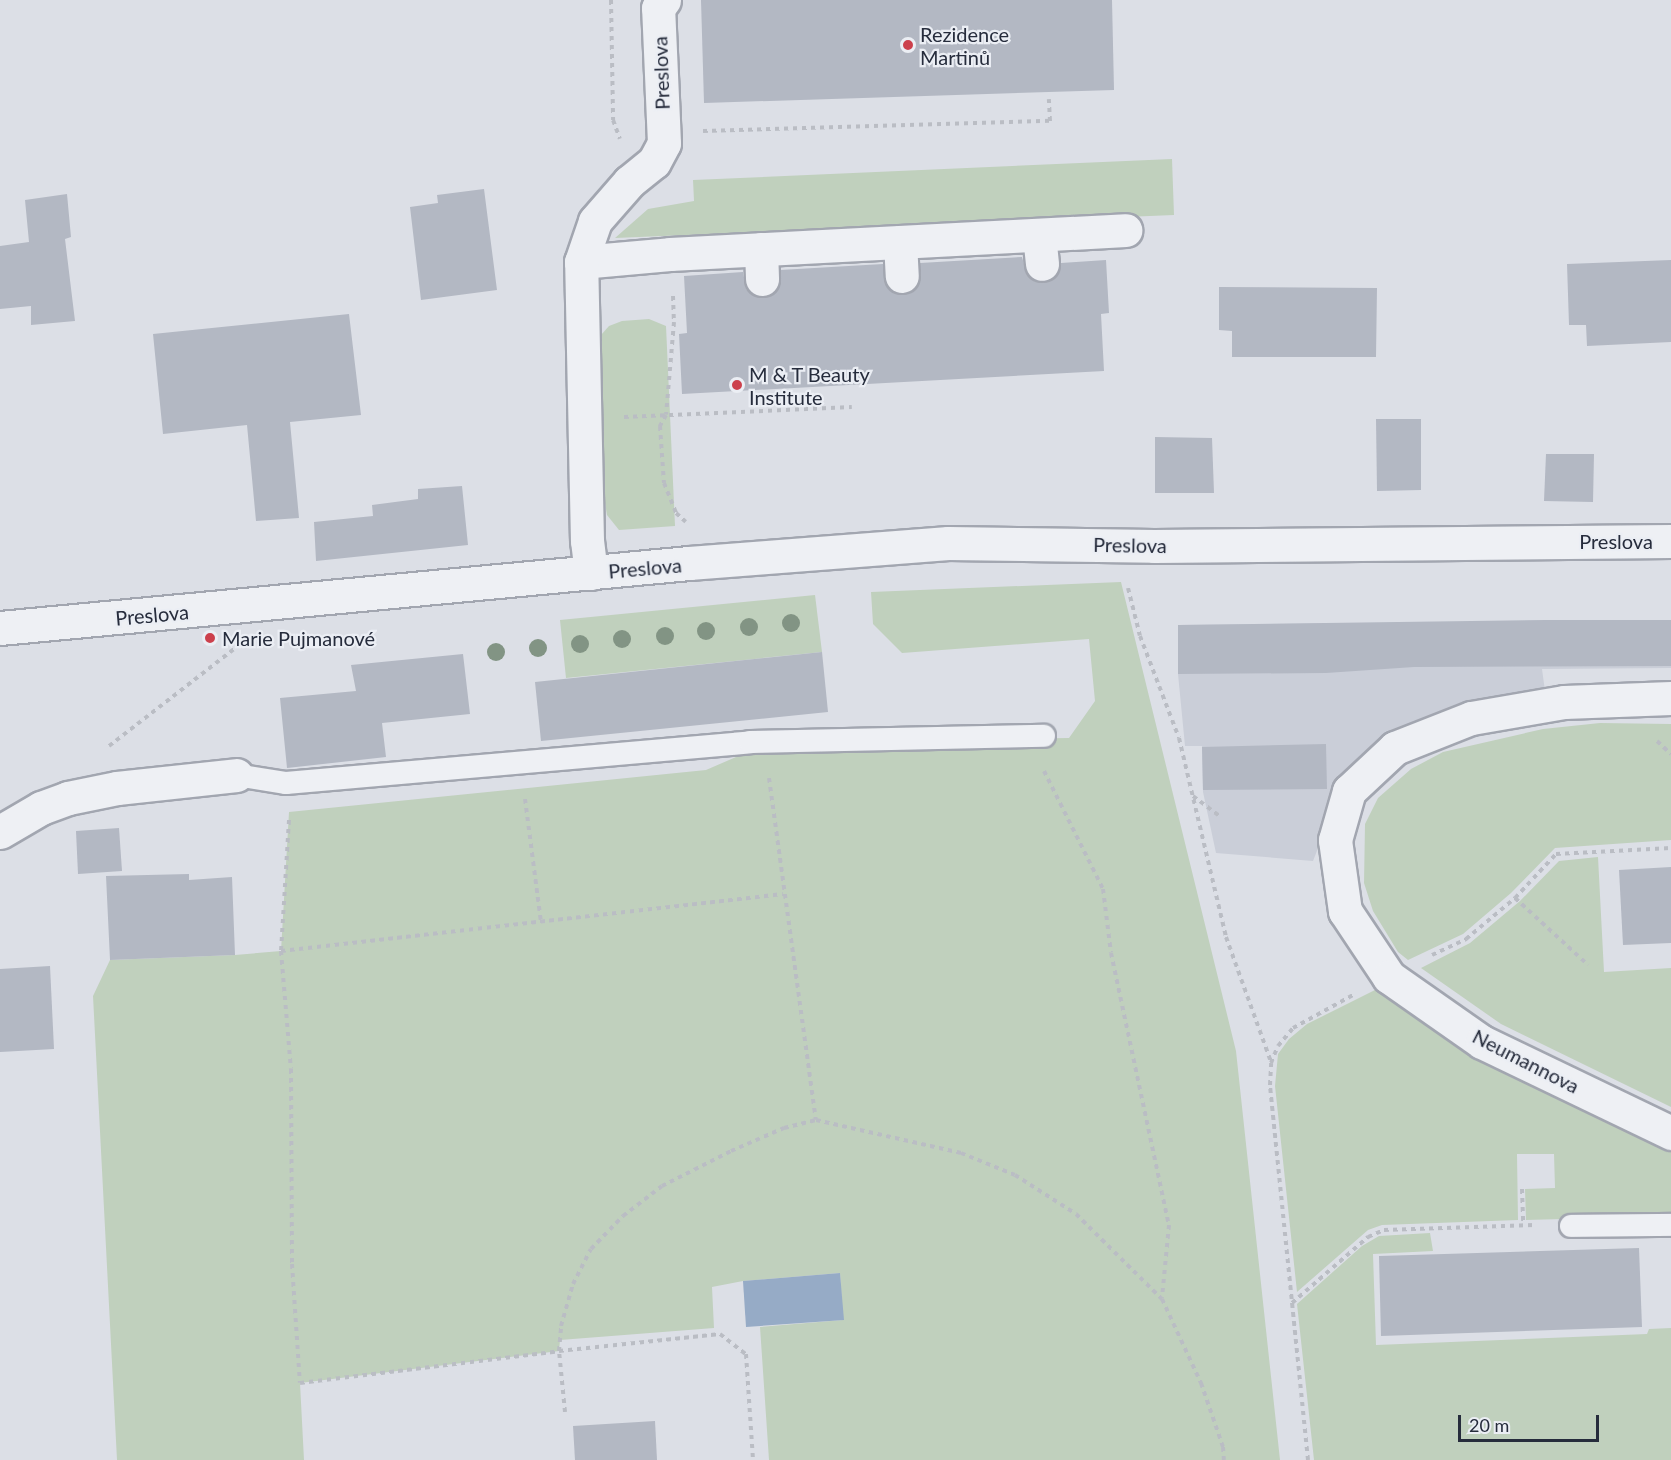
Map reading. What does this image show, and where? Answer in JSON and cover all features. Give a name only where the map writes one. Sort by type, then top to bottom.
[{"type":"street","name":"Preslova","points":[[591,573],[587,541],[581,262],[595,221],[629,182],[654,162],[664,143],[658,8],[664,0]]},
{"type":"street","points":[[581,262],[670,254],[761,264],[900,242],[1040,249],[1125,230]]},
{"type":"street","points":[[900,242],[903,276]]},
{"type":"street","name":"Preslova","points":[[0,628],[591,573],[948,543],[1154,546],[1671,541]]},
{"type":"street","points":[[1389,977],[1345,912],[1335,840],[1349,790],[1395,748],[1471,718],[1564,702],[1671,698]]},
{"type":"street","points":[[0,832],[41,808],[68,798],[117,788],[236,775]]},
{"type":"street","name":"Neumannova","points":[[1389,977],[1482,1042],[1671,1133]]},
{"type":"lane","points":[[236,775],[286,783],[520,761],[765,742],[1044,736]]},
{"type":"lane","points":[[1571,1226],[1671,1225]]},
{"type":"path","points":[[611,0],[614,120],[617,135],[625,146]]},
{"type":"path","points":[[692,131],[1050,121],[1048,99]]},
{"type":"path","points":[[670,254],[675,322],[666,414],[660,426],[664,483],[673,507],[686,522],[687,528]]},
{"type":"path","points":[[628,417],[852,407]]},
{"type":"path","points":[[1128,586],[1140,636],[1179,738],[1226,937],[1271,1063]]},
{"type":"path","points":[[114,740],[241,643]]},
{"type":"path","points":[[1044,736],[1043,768],[1103,889],[1110,953],[1169,1225],[1162,1299]]},
{"type":"path","points":[[765,742],[783,894],[816,1120]]},
{"type":"path","points":[[520,761],[542,923]]},
{"type":"path","points":[[286,783],[290,820],[281,951],[291,1069],[292,1264],[300,1383],[720,1334],[746,1354],[753,1460]]},
{"type":"path","points":[[1193,796],[1221,817]]},
{"type":"path","points":[[1308,1460],[1270,1085],[1271,1063],[1278,1046],[1293,1028],[1330,1006],[1466,939],[1515,897],[1556,854],[1671,848]]},
{"type":"path","points":[[281,951],[783,894]]},
{"type":"path","points":[[1515,897],[1588,965]]},
{"type":"path","points":[[565,1412],[559,1351],[561,1326],[573,1284],[591,1249],[623,1216],[662,1186],[731,1151],[784,1128],[816,1120],[961,1153],[1016,1175],[1076,1214],[1162,1299],[1201,1383],[1222,1447],[1224,1460]]},
{"type":"path","points":[[1522,1189],[1523,1225]]},
{"type":"path","points":[[1292,1303],[1368,1237],[1384,1230],[1523,1225],[1571,1226]]},
{"type":"shaded area","points":[[1671,620],[1671,668],[1542,669],[1545,691],[1340,792],[1313,861],[1216,853],[1203,792],[1202,746],[1185,746],[1178,674],[1178,625]]},
{"type":"green space","points":[[1172,159],[1174,215],[615,238],[648,209],[694,201],[693,180]]},
{"type":"green space","points":[[649,319],[666,326],[675,526],[619,530],[607,515],[604,497],[601,335],[609,326],[622,321]]},
{"type":"green space","points":[[1121,582],[1236,1051],[1280,1460],[769,1460],[760,1327],[843,1320],[840,1273],[743,1281],[712,1287],[714,1328],[560,1340],[559,1351],[300,1383],[304,1460],[117,1460],[93,996],[110,960],[281,951],[289,812],[706,770],[736,757],[750,742],[1069,738],[1095,701],[1089,639],[902,653],[873,624],[871,592]]},
{"type":"green space","points":[[815,595],[822,652],[566,678],[560,620]]},
{"type":"green space","points":[[1600,723],[1671,724],[1671,840],[1555,848],[1511,893],[1463,934],[1408,960],[1398,952],[1373,911],[1364,883],[1365,824],[1378,798],[1411,769],[1443,752],[1543,729]]},
{"type":"green space","points":[[1598,857],[1604,972],[1671,968],[1671,1107],[1501,1024],[1421,968],[1470,943],[1520,901],[1559,861]]},
{"type":"green space","points":[[1381,987],[1671,1148],[1671,1216],[1526,1220],[1525,1189],[1555,1188],[1554,1154],[1517,1154],[1518,1220],[1382,1225],[1368,1230],[1297,1292],[1275,1086],[1278,1054],[1289,1039],[1307,1024]]},
{"type":"green space","points":[[1430,1233],[1433,1251],[1373,1254],[1376,1345],[1647,1334],[1649,1329],[1671,1328],[1671,1460],[1314,1460],[1297,1304],[1362,1246],[1379,1236]]},
{"type":"water","points":[[840,1273],[844,1320],[746,1327],[743,1281]]},
{"type":"building","name":"Rezidence Martinů","points":[[701,0],[1112,0],[1114,90],[704,103]]},
{"type":"building","points":[[484,189],[497,290],[421,300],[410,207],[438,203],[437,195]]},
{"type":"building","points":[[67,194],[71,237],[65,239],[75,321],[31,325],[31,306],[0,309],[0,246],[29,242],[25,200]]},
{"type":"building","points":[[1022,257],[1027,275],[1034,281],[1043,283],[1053,279],[1061,263],[1106,260],[1109,313],[1101,314],[1104,371],[682,394],[679,334],[687,333],[684,276],[743,272],[746,289],[754,296],[763,298],[772,295],[778,288],[780,270],[883,264],[887,287],[894,293],[903,295],[912,292],[918,285],[920,263]]},
{"type":"building","points":[[1671,260],[1671,342],[1587,346],[1586,325],[1569,325],[1567,264]]},
{"type":"building","points":[[1219,287],[1377,288],[1376,357],[1232,357],[1232,331],[1219,330]]},
{"type":"building","points":[[349,314],[361,415],[290,422],[299,518],[256,521],[247,425],[163,434],[153,334]]},
{"type":"building","points":[[1376,419],[1421,419],[1421,490],[1377,491]]},
{"type":"building","points":[[1155,437],[1212,438],[1214,493],[1155,493]]},
{"type":"building","points":[[1546,454],[1594,454],[1593,502],[1544,501]]},
{"type":"building","points":[[462,486],[468,545],[316,561],[314,522],[373,516],[372,505],[418,499],[418,489]]},
{"type":"building","points":[[1671,620],[1671,666],[1414,667],[1326,673],[1178,674],[1178,625]]},
{"type":"building","points":[[822,652],[828,712],[541,741],[535,682]]},
{"type":"building","points":[[463,654],[470,714],[382,723],[386,757],[287,768],[280,698],[356,691],[351,665]]},
{"type":"building","points":[[1326,744],[1327,789],[1203,790],[1202,747]]},
{"type":"building","points":[[119,828],[122,871],[78,874],[76,831]]},
{"type":"building","points":[[1671,867],[1671,943],[1623,945],[1619,870]]},
{"type":"building","points":[[189,874],[189,880],[232,877],[235,955],[110,960],[106,876]]},
{"type":"building","points":[[50,966],[54,1049],[0,1052],[0,969]]},
{"type":"building","points":[[1639,1248],[1642,1327],[1381,1336],[1379,1256]]},
{"type":"building","points":[[655,1421],[657,1460],[575,1460],[573,1426]]},
{"type":"place","name":"Rezidence Martinů","points":[[908,45]]},
{"type":"place","name":"M & T Beauty Institute","points":[[737,385]]},
{"type":"place","name":"Marie Pujmanové","points":[[210,638]]}]
